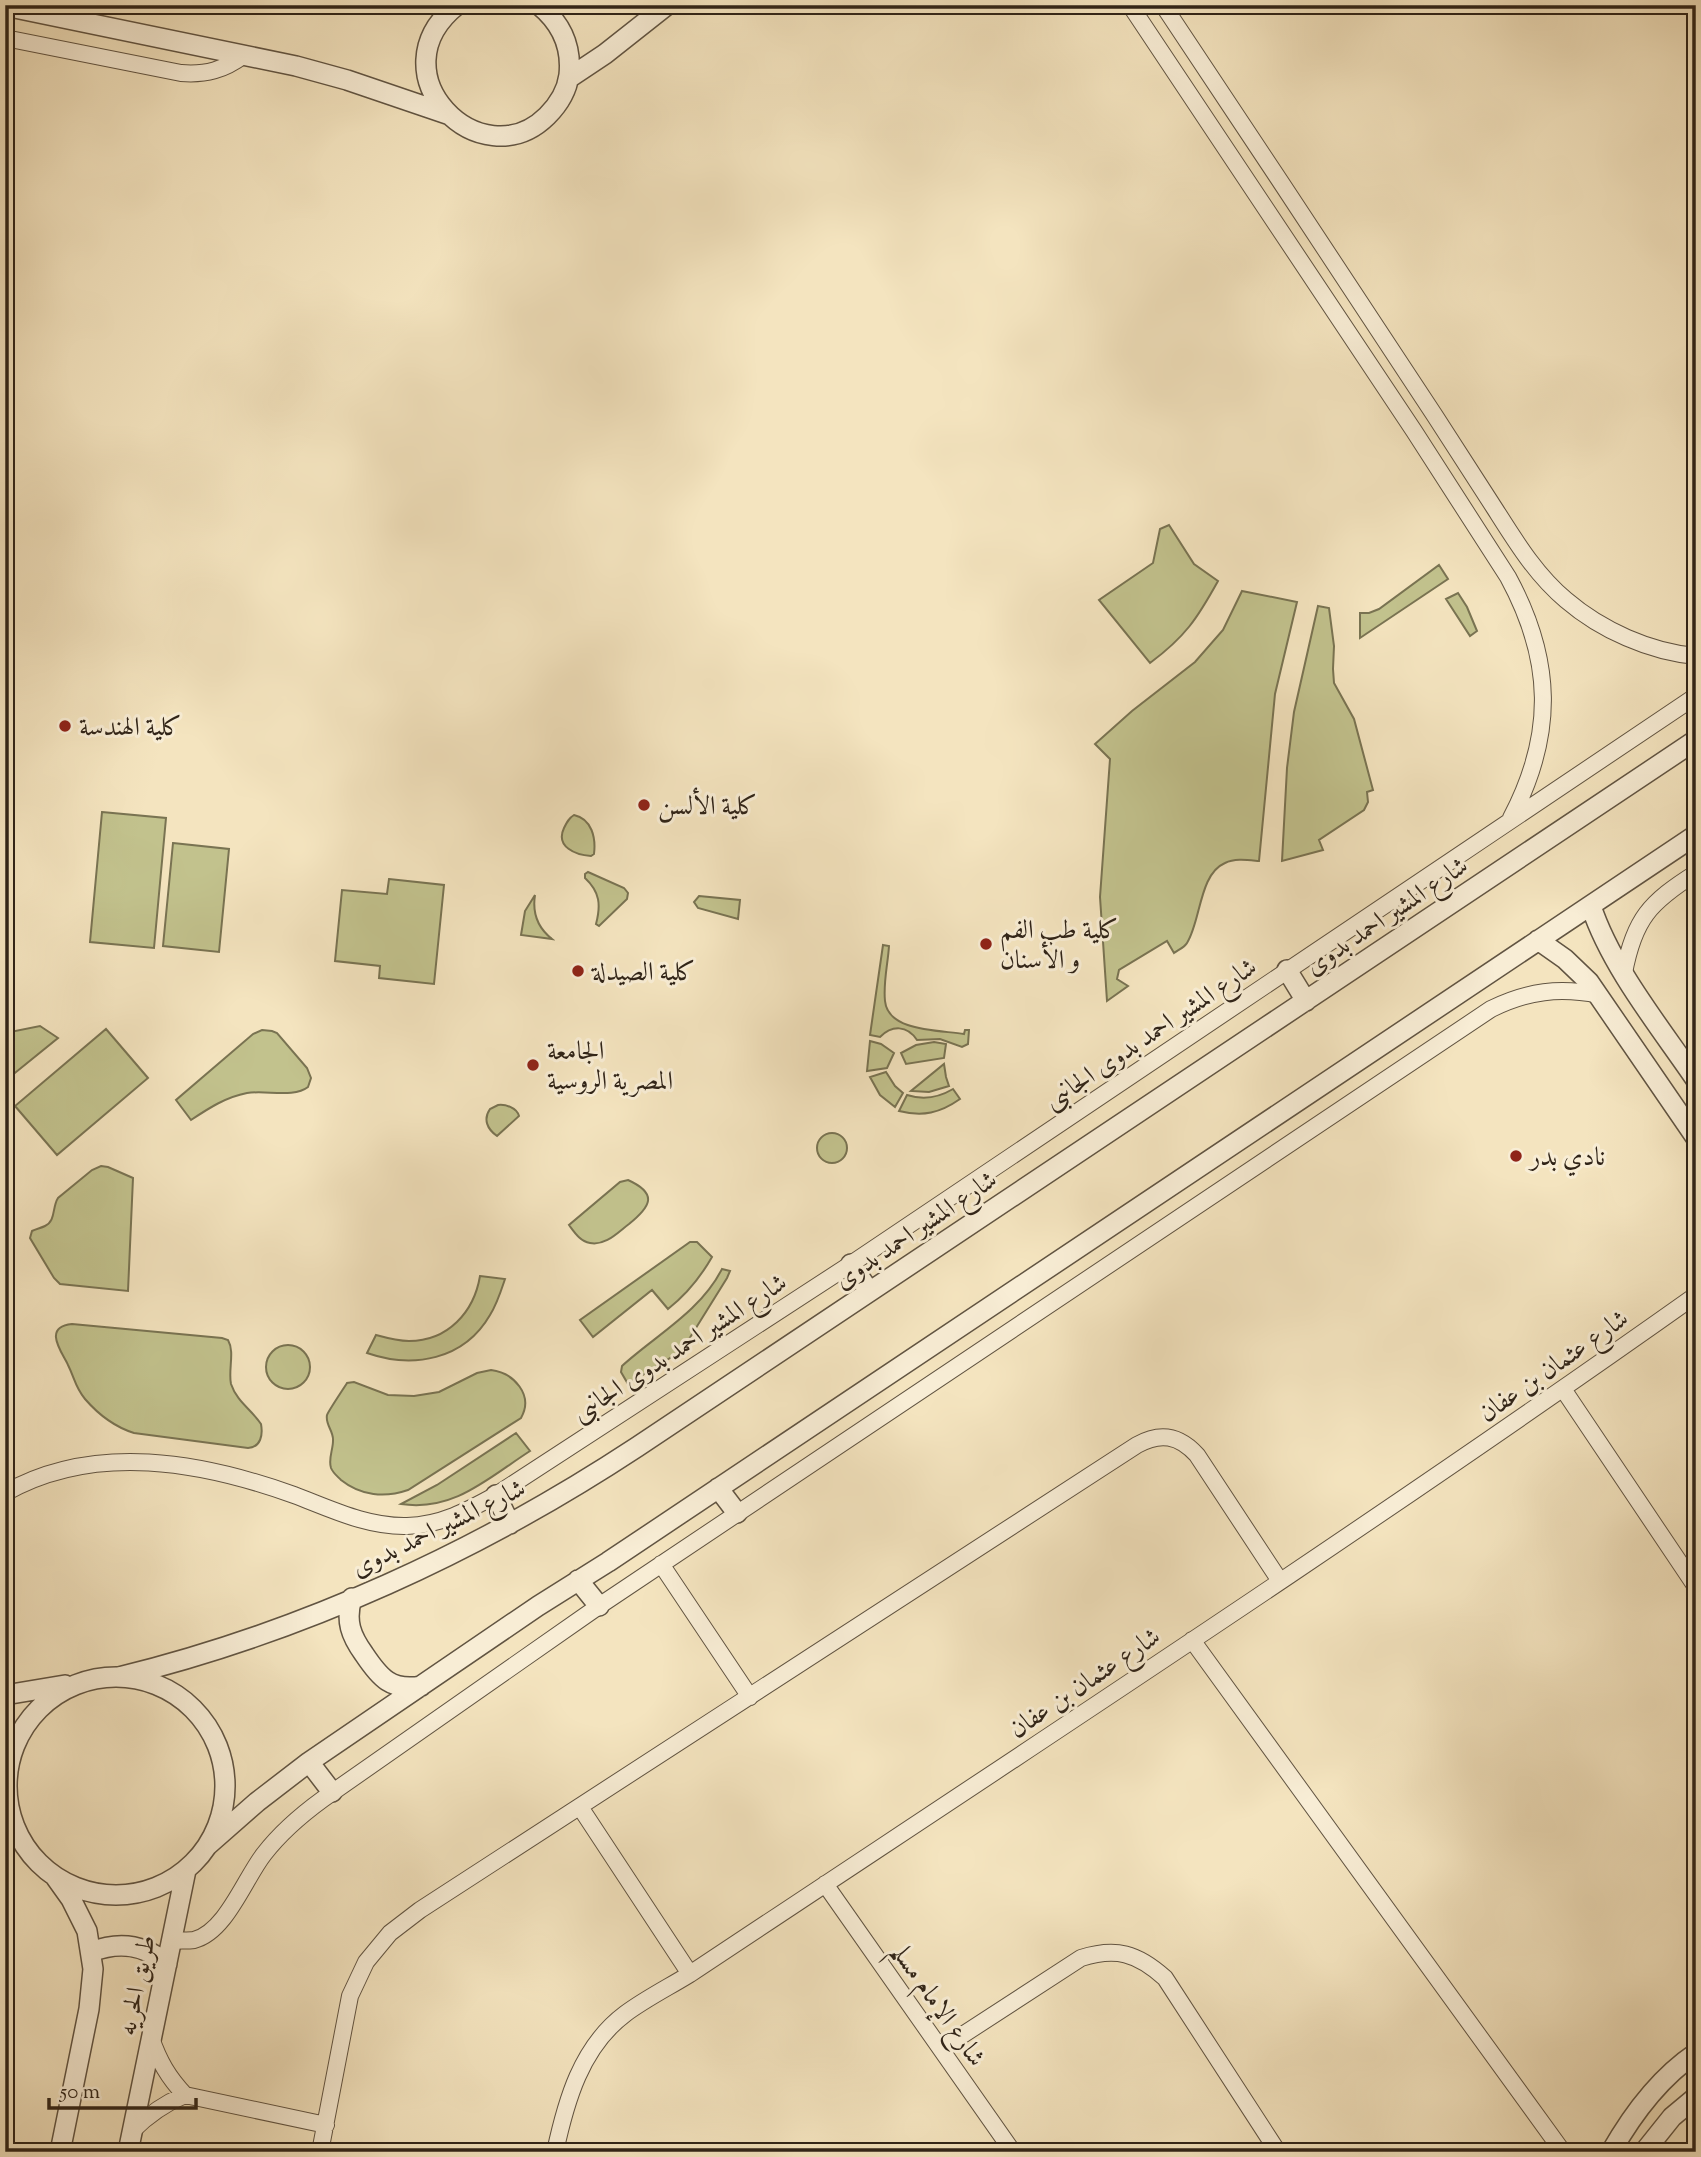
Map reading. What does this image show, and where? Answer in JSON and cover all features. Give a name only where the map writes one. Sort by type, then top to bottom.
[{"type":"street","points":[[457,5],[437,26],[430,40],[426,72],[430,87],[437,102],[461,125],[476,132],[493,135],[510,134],[542,121],[564,94],[569,78],[567,44],[550,14],[539,5]]},
{"type":"street","points":[[569,78],[605,54],[667,5]]},
{"type":"street","points":[[1130,5],[1414,431],[1508,577],[1525,612],[1539,657],[1543,713],[1532,769],[1509,821]]},
{"type":"street","points":[[1163,5],[1435,416],[1522,553],[1567,601],[1594,620],[1623,636],[1655,648],[1696,656]]},
{"type":"street","points":[[5,6],[244,54],[347,80],[447,114]]},
{"type":"street","points":[[5,38],[198,75],[223,68],[244,54]]},
{"type":"street","points":[[1414,431],[1435,416]]},
{"type":"street","name":"شارع المشير احمد بدوى الجانبى","points":[[5,1493],[50,1475],[85,1466],[121,1462],[166,1464],[233,1475],[351,1516],[387,1525],[424,1525],[459,1515],[496,1495],[851,1264],[1696,696]]},
{"type":"street","name":"شارع المشير احمد بدوى","points":[[120,1677],[215,1651],[284,1627],[352,1598],[459,1551],[596,1474],[1696,740]]},
{"type":"street","points":[[87,1681],[62,1691],[40,1707],[23,1728],[12,1752],[7,1779],[9,1805],[17,1831],[31,1854],[53,1875],[82,1889],[114,1895],[136,1893],[154,1888],[186,1870],[208,1845],[257,1802],[309,1762],[421,1686],[1696,835]]},
{"type":"street","points":[[1624,973],[1633,936],[1642,919],[1653,904],[1667,892],[1696,873]]},
{"type":"street","points":[[1591,906],[1599,931],[1624,973],[1696,1080]]},
{"type":"street","points":[[1538,940],[1578,970],[1599,995],[1696,1138]]},
{"type":"street","points":[[1287,970],[1306,1001]]},
{"type":"street","points":[[172,1941],[195,1939],[220,1921],[237,1898],[254,1867],[282,1832],[332,1792],[599,1606],[1491,1009],[1525,995],[1544,991],[1599,995]]},
{"type":"street","points":[[851,1264],[869,1291]]},
{"type":"street","name":"شارع عثمان بن عفان","points":[[555,2152],[575,2079],[596,2044],[624,2015],[690,1974],[1280,1581],[1563,1389],[1696,1295]]},
{"type":"street","points":[[1563,1389],[1696,1587]]},
{"type":"street","points":[[320,2152],[349,1996],[366,1962],[390,1933],[420,1910],[1149,1439],[1162,1436],[1176,1438],[1188,1445],[1280,1581]]},
{"type":"street","points":[[718,1488],[737,1513]]},
{"type":"street","points":[[496,1495],[510,1524]]},
{"type":"street","points":[[662,1564],[750,1697]]},
{"type":"street","points":[[578,1580],[599,1606]]},
{"type":"street","points":[[352,1598],[348,1615],[351,1631],[377,1673],[384,1680],[402,1687],[421,1686]]},
{"type":"street","points":[[1192,1640],[1563,2152]]},
{"type":"street","points":[[5,1695],[120,1677],[145,1681],[169,1690],[189,1705],[206,1725],[218,1747],[225,1772],[225,1797],[219,1822],[208,1845]]},
{"type":"street","points":[[309,1762],[332,1792]]},
{"type":"street","points":[[580,1807],[690,1974]]},
{"type":"street","points":[[5,1843],[31,1854]]},
{"type":"street","name":"طريق الحريه","points":[[128,2152],[186,1870]]},
{"type":"street","name":"طريق الحريه","points":[[53,1875],[71,1899],[87,1931],[93,1969],[89,2008],[60,2152]]},
{"type":"street","name":"شارع الإمام مسلم","points":[[825,1884],[1013,2152]]},
{"type":"street","points":[[92,1952],[113,1945],[135,1947],[158,1956],[167,1964]]},
{"type":"street","points":[[941,2049],[1081,1958],[1097,1953],[1131,1955],[1150,1964],[1165,1978],[1278,2152]]},
{"type":"street","points":[[151,2037],[158,2059],[185,2095]]},
{"type":"street","points":[[1611,2152],[1646,2099],[1674,2069],[1696,2053]]},
{"type":"street","points":[[132,2131],[165,2103],[185,2095],[326,2124]]},
{"type":"street","points":[[1644,2152],[1672,2117],[1696,2098]]},
{"type":"green space","points":[[1169,525],[1194,564],[1218,581],[1189,626],[1150,663],[1099,600],[1153,563],[1160,529]]},
{"type":"green space","points":[[1439,565],[1448,579],[1360,638],[1360,613],[1379,609]]},
{"type":"green space","points":[[1242,591],[1297,602],[1275,694],[1259,861],[1233,860],[1216,869],[1205,887],[1192,934],[1186,944],[1174,953],[1167,941],[1119,970],[1117,979],[1128,986],[1107,1001],[1100,897],[1110,759],[1095,744],[1195,662],[1223,630]]},
{"type":"green space","points":[[1458,593],[1477,631],[1470,636],[1446,599]]},
{"type":"green space","points":[[1318,606],[1329,608],[1334,646],[1334,683],[1354,719],[1373,790],[1367,792],[1368,802],[1364,810],[1319,840],[1323,850],[1282,861],[1287,768],[1294,712]]},
{"type":"green space","points":[[102,812],[166,818],[154,948],[90,942]]},
{"type":"green space","points":[[574,815],[585,821],[592,830],[594,854],[591,856],[573,852],[562,840],[564,828]]},
{"type":"green space","points":[[173,843],[229,849],[219,952],[163,946]]},
{"type":"green space","points":[[588,872],[624,888],[628,893],[627,899],[599,926],[596,924],[598,899],[594,888],[585,878]]},
{"type":"green space","points":[[389,879],[444,885],[434,984],[379,978],[380,966],[335,961],[342,890],[387,894]]},
{"type":"green space","points":[[535,895],[537,920],[552,939],[521,935],[525,911]]},
{"type":"green space","points":[[699,896],[740,900],[738,919],[698,908],[694,902]]},
{"type":"green space","points":[[883,945],[889,946],[885,980],[888,1011],[895,1019],[917,1028],[964,1034],[965,1030],[969,1030],[968,1044],[962,1047],[940,1039],[917,1040],[909,1032],[899,1028],[889,1030],[880,1037],[870,1035]]},
{"type":"green space","points":[[40,1026],[58,1038],[5,1081],[5,1033]]},
{"type":"green space","points":[[106,1029],[148,1078],[57,1155],[15,1106]]},
{"type":"green space","points":[[262,1030],[277,1033],[307,1068],[311,1078],[308,1087],[295,1092],[255,1092],[239,1095],[191,1120],[176,1100],[253,1034]]},
{"type":"green space","points":[[870,1041],[881,1044],[894,1053],[887,1068],[867,1071]]},
{"type":"green space","points":[[934,1042],[946,1044],[944,1058],[906,1064],[901,1053],[916,1045]]},
{"type":"green space","points":[[944,1064],[949,1086],[929,1092],[911,1091]]},
{"type":"green space","points":[[886,1072],[903,1093],[895,1107],[880,1095],[870,1077]]},
{"type":"green space","points":[[953,1089],[960,1099],[945,1108],[924,1114],[899,1111],[907,1095],[930,1097]]},
{"type":"green space","points":[[498,1105],[511,1107],[519,1116],[497,1136],[487,1120],[490,1109]]},
{"type":"green space","points":[[832,1133],[843,1137],[847,1148],[843,1159],[832,1163],[821,1159],[817,1148],[821,1137]]},
{"type":"green space","points":[[101,1166],[133,1178],[128,1291],[60,1284],[30,1238],[32,1231],[51,1221],[58,1198],[92,1170]]},
{"type":"green space","points":[[628,1180],[644,1190],[647,1196],[648,1201],[642,1212],[606,1240],[590,1243],[581,1239],[569,1225],[620,1182]]},
{"type":"green space","points":[[690,1242],[697,1242],[712,1257],[698,1279],[681,1298],[668,1309],[652,1290],[593,1337],[580,1320]]},
{"type":"green space","points":[[722,1269],[730,1271],[727,1278],[686,1344],[678,1353],[628,1384],[621,1372],[622,1366],[690,1310],[713,1284]]},
{"type":"green space","points":[[480,1276],[505,1279],[490,1315],[466,1342],[452,1351],[419,1360],[384,1358],[367,1353],[376,1335],[409,1341],[423,1340],[447,1330],[457,1322],[472,1301]]},
{"type":"green space","points":[[72,1324],[228,1340],[231,1350],[231,1384],[237,1396],[261,1424],[258,1443],[248,1448],[134,1433],[114,1424],[95,1410],[82,1395],[56,1341],[58,1330]]},
{"type":"green space","points":[[288,1345],[303,1352],[310,1367],[303,1382],[288,1389],[273,1382],[266,1367],[273,1352]]},
{"type":"green space","points":[[491,1370],[507,1376],[520,1386],[525,1401],[521,1418],[408,1490],[382,1495],[365,1492],[341,1480],[331,1468],[333,1437],[327,1415],[347,1383],[354,1382],[388,1395],[414,1396],[439,1392],[477,1373]]},
{"type":"green space","points":[[516,1433],[530,1451],[485,1482],[438,1503],[401,1504],[437,1485]]},
{"type":"place","name":"كلية الهندسة","points":[[65,726]]},
{"type":"place","name":"كلية الألسن","points":[[644,805]]},
{"type":"place","name":"كلية طب الفم و الأسنان","points":[[986,944]]},
{"type":"place","name":"كلية الصيدلة","points":[[578,971]]},
{"type":"place","name":"الجامعة المصرية الروسية","points":[[533,1065]]},
{"type":"place","name":"نادي بدر","points":[[1516,1156]]}]
